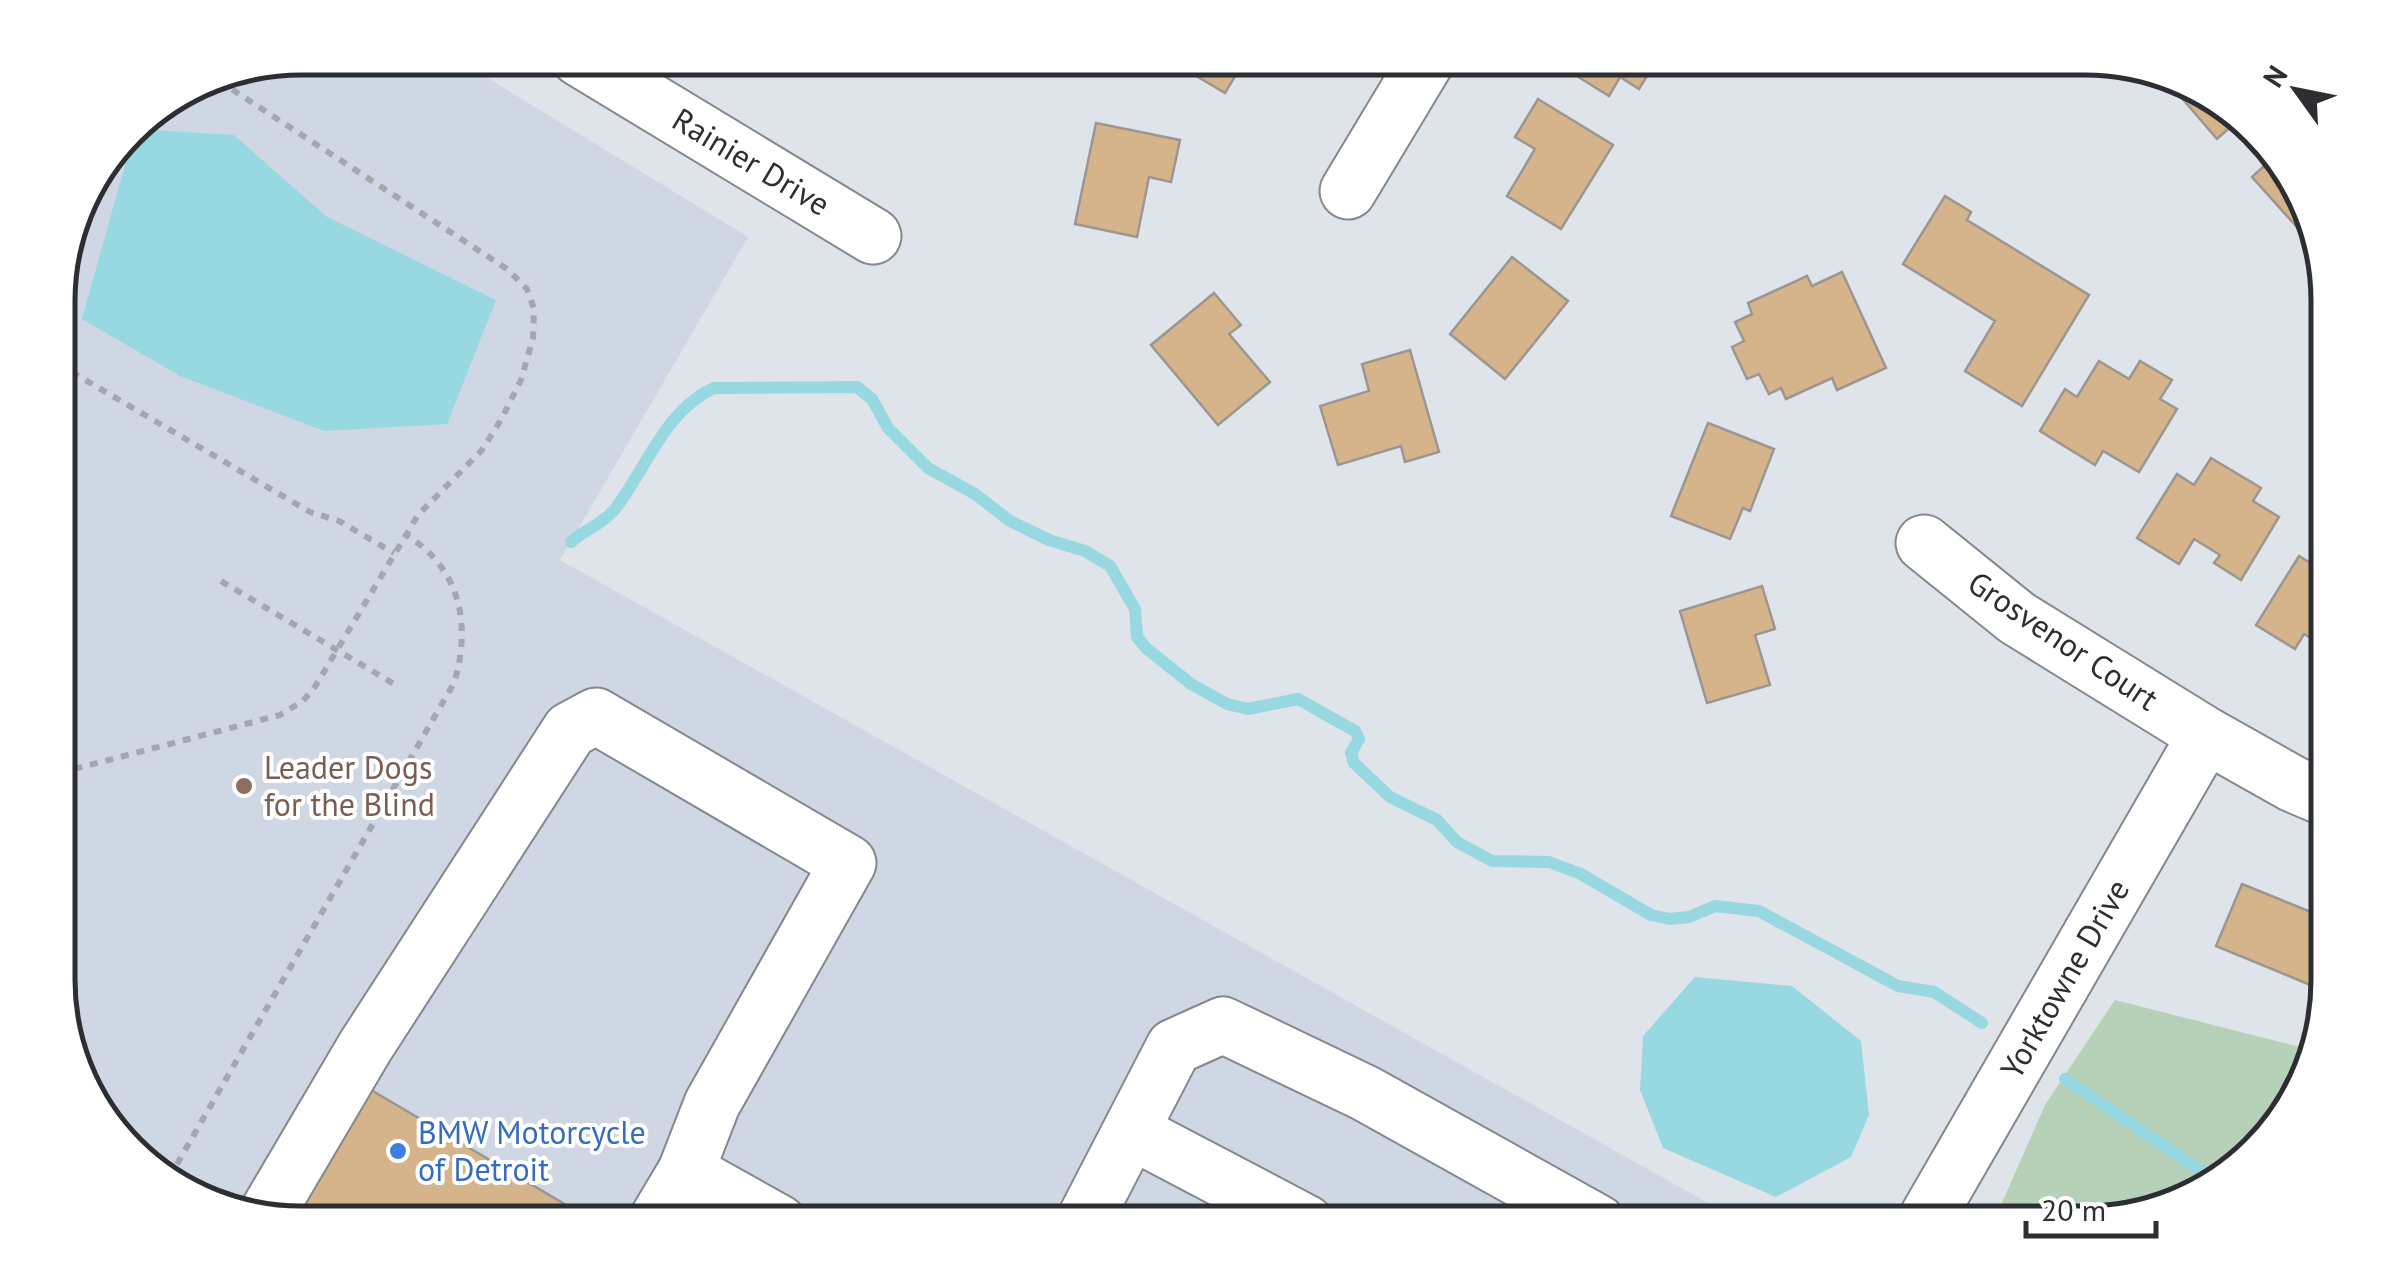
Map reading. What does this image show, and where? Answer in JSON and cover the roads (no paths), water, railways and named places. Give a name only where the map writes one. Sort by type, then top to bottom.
[{"type":"street","name":"Rainier Drive","points":[[607,75],[873,236]]},
{"type":"street","points":[[1348,191],[1418,75]]},
{"type":"street","name":"Grosvenor Court","points":[[1924,543],[2017,618],[2206,735],[2311,792]]},
{"type":"street","points":[[273,1204],[366,1048],[570,730],[596,716],[848,863],[712,1104],[686,1171],[665,1206]]},
{"type":"street","name":"Yorktowne Drive","points":[[1934,1206],[2206,735]]},
{"type":"street","points":[[1092,1206],[1174,1047],[1223,1025],[1365,1093],[1568,1206]]},
{"type":"street","points":[[1131,1131],[1274,1206]]},
{"type":"street","points":[[686,1171],[748,1206]]},
{"type":"water","points":[[153,130],[234,135],[327,217],[496,300],[447,424],[324,431],[180,376],[82,319],[127,157]]},
{"type":"water","points":[[1695,977],[1792,986],[1861,1041],[1869,1115],[1851,1157],[1776,1197],[1663,1148],[1640,1090],[1643,1036]]},
{"type":"waterway","points":[[571,542],[610,514],[669,425],[697,398],[714,388],[857,387],[872,399],[888,428],[928,468],[975,494],[1010,521],[1049,540],[1085,551],[1110,566],[1135,609],[1137,637],[1191,684],[1227,704],[1248,709],[1298,699],[1355,731],[1359,739],[1351,753],[1354,763],[1390,797],[1437,820],[1457,842],[1492,861],[1549,862],[1581,874],[1651,915],[1689,917],[1715,906],[1759,911],[1898,986],[1934,992],[1982,1023]]},
{"type":"waterway","points":[[2065,1079],[2203,1172]]},
{"type":"place","name":"Leader Dogs for the Blind","points":[[244,786]]},
{"type":"place","name":"BMW Motorcycle of Detroit","points":[[398,1151]]}]
